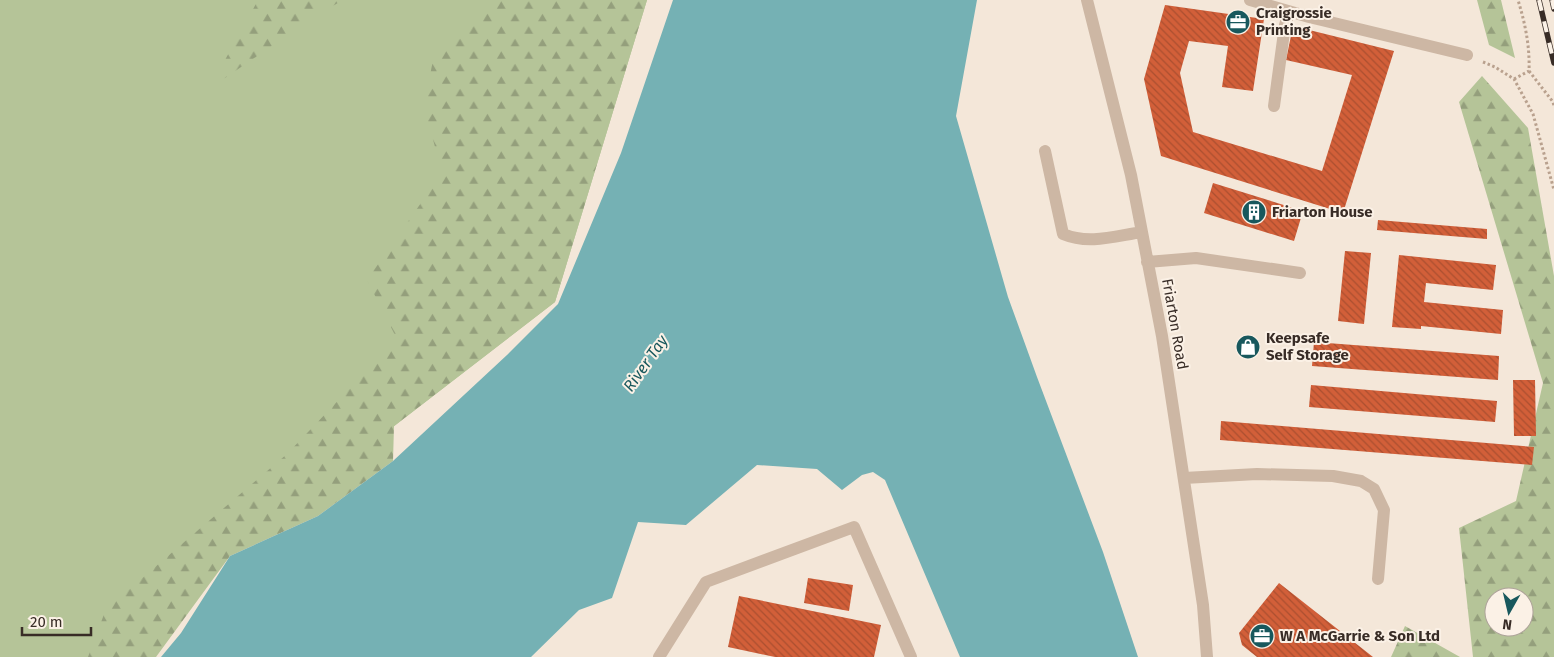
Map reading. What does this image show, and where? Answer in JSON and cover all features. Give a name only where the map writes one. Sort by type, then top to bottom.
[{"type":"street","points":[[1254,0],[1289,12],[1467,55]]},
{"type":"street","name":"Friarton Road","points":[[1091,1],[1131,175],[1162,336],[1203,605],[1207,657]]},
{"type":"street","points":[[1274,106],[1284,25],[1289,12]]},
{"type":"street","points":[[1045,151],[1063,234],[1075,239],[1094,240],[1142,232]]},
{"type":"street","points":[[1147,262],[1196,258],[1300,274]]},
{"type":"street","points":[[1184,478],[1258,474],[1333,476],[1361,481],[1374,489],[1384,510],[1378,579]]},
{"type":"street","points":[[660,657],[706,582],[854,527],[911,657]]},
{"type":"path","points":[[1518,0],[1528,45],[1529,71],[1553,102],[1554,106]]},
{"type":"path","points":[[1467,55],[1495,67],[1514,79],[1533,114],[1554,190]]},
{"type":"path","points":[[1514,79],[1529,71]]},
{"type":"green space","points":[[0,0],[647,0],[555,302],[130,630],[113,657],[0,657]]},
{"type":"green space","points":[[258,0],[343,0],[314,17],[209,89]]},
{"type":"green space","points":[[491,0],[647,0],[555,302],[394,426],[393,461],[318,516],[230,556],[156,657],[88,657],[106,609],[287,454],[397,339],[367,280],[442,173],[424,106],[433,60]]},
{"type":"green space","points":[[1477,0],[1501,0],[1515,58],[1489,45]]},
{"type":"green space","points":[[1482,76],[1528,128],[1554,276],[1554,657],[1473,657],[1459,528],[1516,501],[1543,383],[1459,102]]},
{"type":"green space","points":[[1405,626],[1460,657],[1391,657]]},
{"type":"water","name":"River Tay","points":[[673,0],[977,0],[956,116],[1008,297],[1103,552],[1138,657],[960,657],[885,480],[873,472],[862,475],[842,490],[817,469],[757,465],[686,525],[638,522],[612,598],[579,610],[531,657],[161,657],[181,633],[230,556],[318,516],[393,461],[507,355],[558,304],[621,153]]},
{"type":"building","points":[[1165,5],[1264,19],[1253,91],[1222,87],[1228,46],[1189,41],[1180,73],[1193,132],[1322,171],[1352,75],[1286,60],[1293,26],[1394,51],[1343,213],[1161,156],[1144,79]]},
{"type":"building","name":"Friarton House","points":[[1213,183],[1303,211],[1294,241],[1204,213]]},
{"type":"building","points":[[1378,220],[1487,229],[1487,239],[1377,230]]},
{"type":"building","points":[[1345,251],[1371,253],[1364,324],[1338,321]]},
{"type":"building","points":[[1399,255],[1496,265],[1493,290],[1426,283],[1424,302],[1503,310],[1501,334],[1421,326],[1421,329],[1392,327]]},
{"type":"building","points":[[1314,342],[1499,356],[1498,380],[1312,366]]},
{"type":"building","points":[[1513,380],[1535,380],[1536,436],[1514,436]]},
{"type":"building","points":[[1311,385],[1497,401],[1495,422],[1309,407]]},
{"type":"building","points":[[1221,421],[1534,447],[1532,465],[1220,440]]},
{"type":"building","points":[[808,578],[853,585],[849,611],[804,603]]},
{"type":"building","points":[[1279,583],[1373,657],[1257,657],[1242,645],[1239,633]]},
{"type":"building","points":[[739,596],[881,625],[874,657],[775,657],[728,647]]},
{"type":"railway","points":[[1539,0],[1554,63]]},
{"type":"railway","points":[[1552,0],[1554,9]]},
{"type":"place","name":"Craigrossie Printing","points":[[1238,22]]},
{"type":"place","name":"Friarton House","points":[[1254,212]]},
{"type":"place","name":"Keepsafe Self Storage","points":[[1248,347]]},
{"type":"place","name":"W A McGarrie & Son Ltd","points":[[1262,636]]}]
